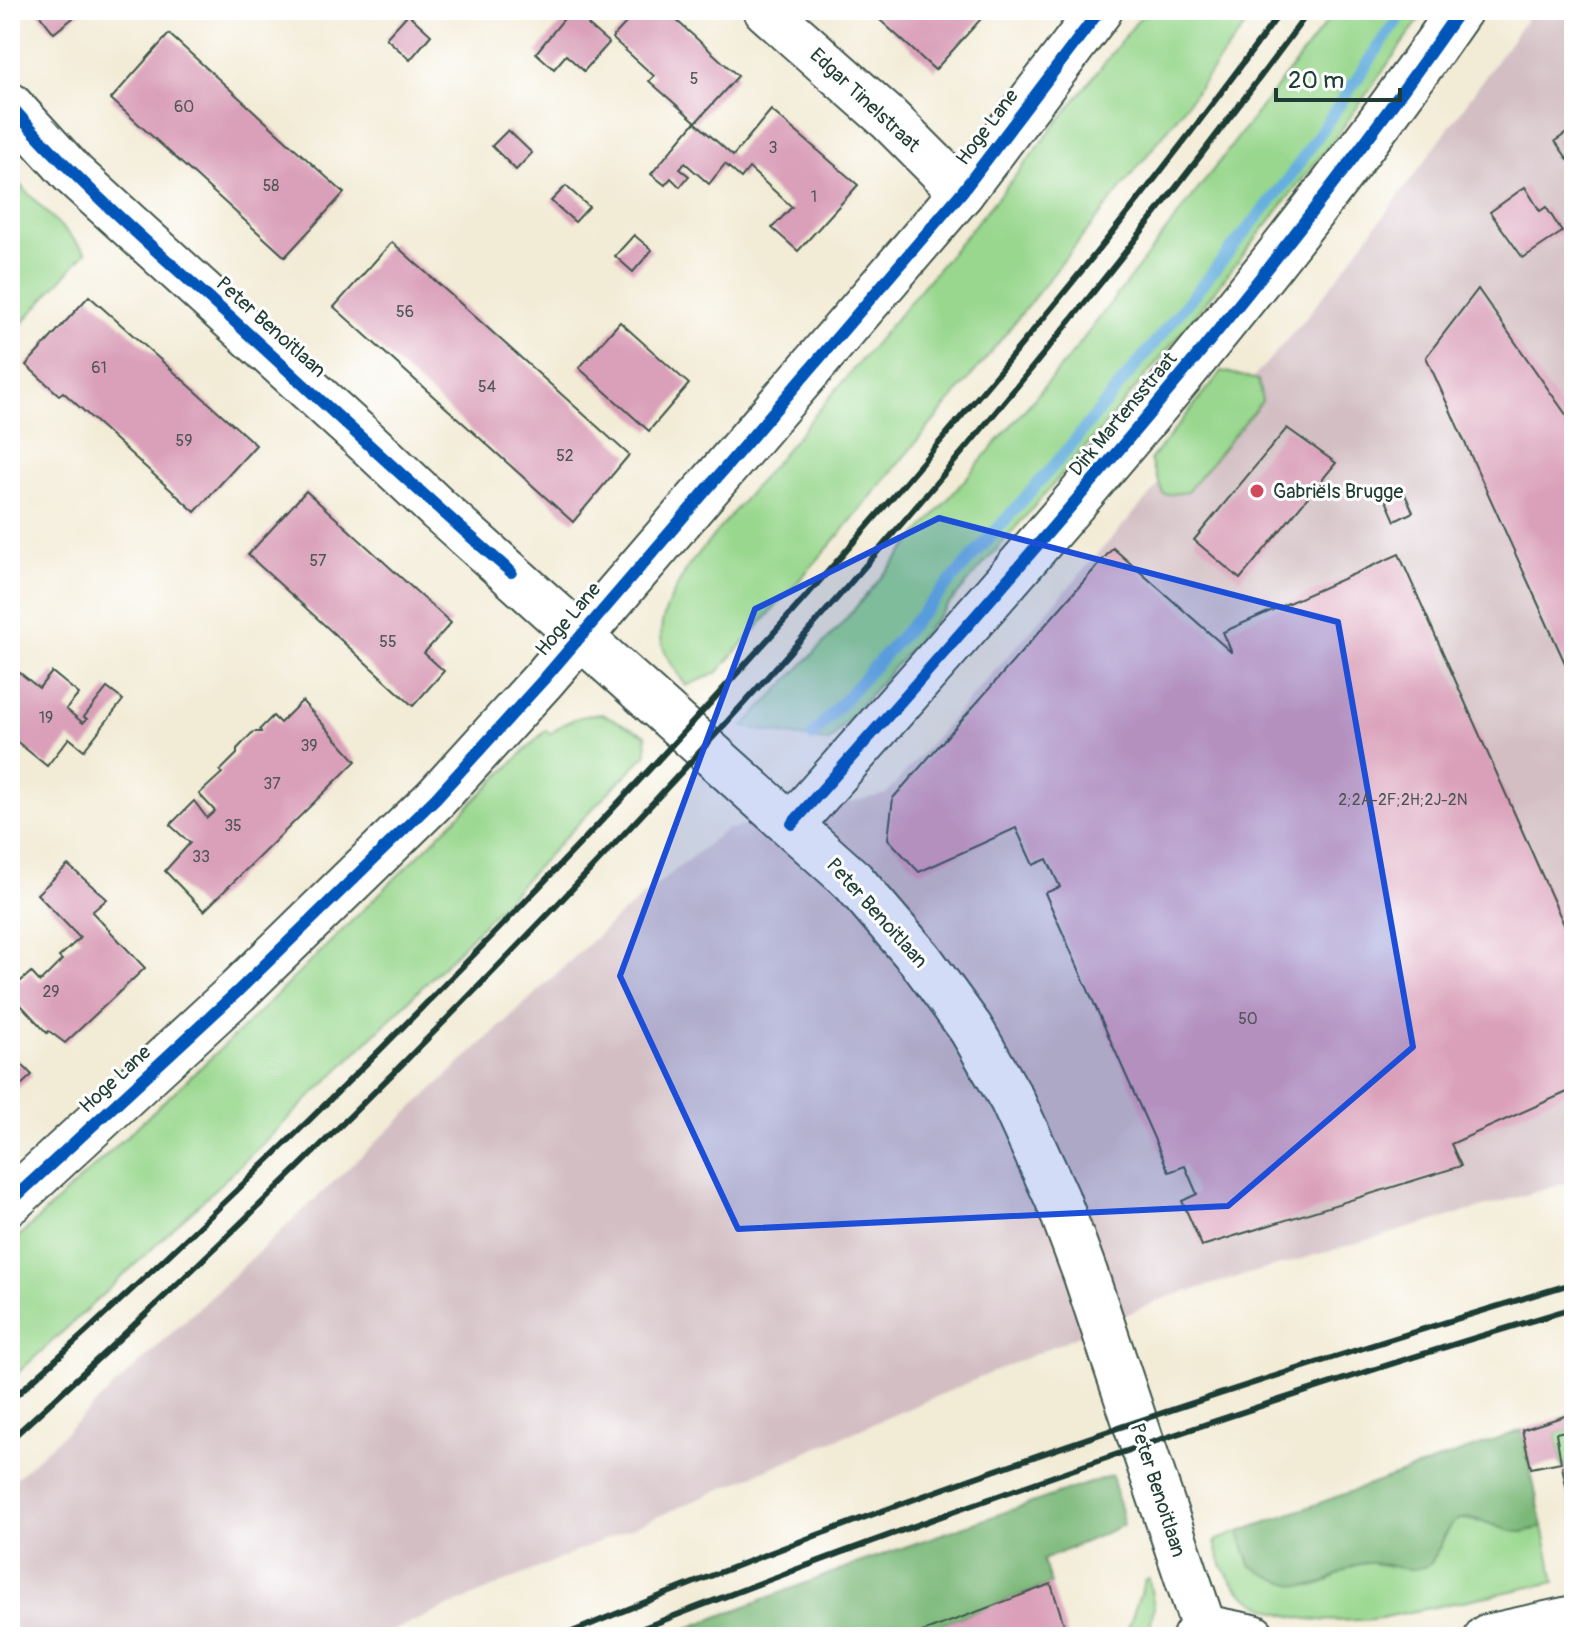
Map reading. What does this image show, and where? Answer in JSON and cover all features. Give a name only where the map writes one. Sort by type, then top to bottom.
[{"type":"street","name":"Edgar Tinelstraat","points":[[766,10],[889,119],[962,192]]},
{"type":"street","name":"Hoge Lane","points":[[10,1202],[237,992],[436,798],[580,636],[962,192],[1100,10]]},
{"type":"street","name":"Dirk Martensstraat","points":[[792,824],[1158,405],[1334,186],[1460,10]]},
{"type":"street","name":"Peter Benoitlaan","points":[[10,105],[73,174],[439,510],[853,881],[920,959],[971,1029],[1012,1100],[1057,1198],[1085,1273],[1202,1634]]},
{"type":"street","points":[[1487,1637],[1574,1618]]},
{"type":"street","points":[[1202,1634],[1253,1637]]},
{"type":"highlighted area","points":[[939,518],[1338,622],[1413,1047],[1228,1206],[738,1229],[620,976],[755,609]]},
{"type":"shaded area","points":[[1533,10],[1574,10],[1574,1181],[1165,1298],[378,1637],[10,1637],[10,1484],[614,920],[725,830],[886,794],[1307,317],[1425,161]]},
{"type":"green space","points":[[1146,10],[1257,10],[1168,129],[987,357],[834,541],[717,673],[686,686],[668,657],[661,637],[668,604],[689,565],[1008,185]]},
{"type":"green space","points":[[1336,10],[1426,10],[1341,130],[1183,331],[829,742],[743,727],[839,627],[1067,360]]},
{"type":"green space","points":[[10,175],[86,252],[10,337]]},
{"type":"green space","points":[[1222,371],[1258,380],[1262,401],[1187,492],[1164,495],[1150,460]]},
{"type":"green space","points":[[602,714],[646,735],[647,754],[338,1070],[10,1380],[10,1245],[246,1025],[546,730],[550,734],[574,719]]},
{"type":"green space","points":[[1574,1429],[1574,1464],[1562,1466],[1556,1433]]},
{"type":"green space","points":[[1522,1430],[1543,1527],[1519,1532],[1475,1519],[1460,1519],[1450,1526],[1429,1564],[1408,1569],[1376,1563],[1360,1564],[1316,1585],[1300,1586],[1285,1582],[1250,1565],[1239,1532]]},
{"type":"green space","points":[[1112,1475],[1124,1525],[1043,1560],[1051,1584],[908,1637],[665,1637],[853,1565]]},
{"type":"green space","points":[[1460,1519],[1490,1523],[1520,1532],[1543,1527],[1555,1582],[1381,1618],[1329,1621],[1303,1618],[1256,1603],[1238,1588],[1223,1568],[1215,1541],[1239,1532],[1250,1565],[1282,1581],[1309,1586],[1328,1581],[1349,1566],[1371,1562],[1388,1566],[1433,1559],[1453,1522]]},
{"type":"green space","points":[[1149,1579],[1154,1607],[1148,1637],[1125,1637],[1145,1580]]},
{"type":"building","points":[[36,10],[83,10],[54,33]]},
{"type":"building","points":[[571,10],[602,10],[588,25],[609,43],[584,71],[566,55],[554,69],[536,53]]},
{"type":"building","points":[[638,10],[665,10],[738,76],[696,122],[649,81],[654,76],[612,38]]},
{"type":"building","points":[[869,10],[989,10],[935,70]]},
{"type":"building","points":[[408,14],[431,35],[410,60],[386,38]]},
{"type":"building","points":[[169,34],[344,193],[285,257],[111,99]]},
{"type":"building","points":[[771,110],[858,185],[798,251],[772,228],[792,207],[749,168],[741,178],[725,164],[709,184],[685,163],[680,169],[689,176],[680,187],[671,178],[665,185],[651,174],[695,122],[733,156]]},
{"type":"building","points":[[1574,128],[1574,168],[1555,141]]},
{"type":"building","points":[[508,130],[532,153],[516,170],[492,146]]},
{"type":"building","points":[[566,186],[589,207],[575,222],[551,201]]},
{"type":"building","points":[[1525,187],[1540,211],[1546,207],[1562,232],[1523,258],[1490,212]]},
{"type":"building","points":[[634,235],[652,250],[633,272],[615,256]]},
{"type":"building","points":[[392,242],[629,455],[573,522],[334,307]]},
{"type":"building","points":[[1478,289],[1574,426],[1574,683],[1426,357]]},
{"type":"building","points":[[89,296],[256,445],[195,512],[63,392],[59,395],[26,365]]},
{"type":"building","points":[[620,322],[689,384],[649,431],[579,368]]},
{"type":"building","points":[[1287,428],[1336,463],[1240,579],[1194,540]]},
{"type":"building","points":[[1403,490],[1413,512],[1395,521],[1385,498]]},
{"type":"building","points":[[306,491],[451,623],[424,653],[444,671],[413,706],[248,555]]},
{"type":"building","points":[[1113,548],[1232,653],[1223,632],[1399,554],[1574,947],[1574,1089],[1451,1144],[1461,1166],[1202,1246],[1182,1201],[1197,1194],[1185,1166],[1169,1172],[1045,893],[1060,887],[1047,859],[1033,865],[1016,828],[919,872],[888,839],[893,798]]},
{"type":"building","points":[[10,665],[39,688],[52,672],[79,694],[66,709],[83,723],[87,719],[84,717],[107,688],[123,700],[84,750],[69,738],[47,766],[10,736]]},
{"type":"building","points":[[302,701],[356,761],[204,911],[165,871],[190,843],[170,825],[194,801],[207,818],[215,811],[199,794],[222,773],[220,771],[253,732],[261,732],[260,729],[273,716],[280,723]]},
{"type":"building","points":[[68,865],[107,899],[92,912],[145,968],[65,1043],[49,1031],[47,1033],[19,1003],[10,1011],[10,970],[21,981],[31,972],[40,982],[62,960],[59,957],[80,938],[37,894]]},
{"type":"building","points":[[10,1052],[32,1075],[10,1095]]},
{"type":"building","points":[[1574,1413],[1574,1429],[1556,1433],[1561,1462],[1531,1468],[1522,1430]]},
{"type":"building","points":[[1574,1464],[1574,1520],[1573,1520],[1562,1466]]},
{"type":"building","points":[[1051,1584],[1068,1637],[909,1637]]},
{"type":"waterway","points":[[812,736],[1057,462],[1287,181],[1404,10]]},
{"type":"railway","points":[[10,1401],[210,1216],[405,1025],[687,729],[844,553],[1038,325],[1101,248],[1282,10]]},
{"type":"railway","points":[[10,1440],[187,1275],[360,1106],[530,933],[695,757],[856,576],[1013,392],[1164,203],[1310,10]]},
{"type":"railway","points":[[560,1637],[810,1538],[1062,1447],[1318,1362],[1574,1283]]},
{"type":"railway","points":[[620,1637],[856,1547],[1094,1462],[1574,1308]]},
{"type":"cycle path","points":[[10,1202],[237,992],[436,798],[544,679],[962,192],[1100,10]]},
{"type":"cycle path","points":[[792,824],[1053,527],[1222,325],[1304,222],[1460,10]]},
{"type":"cycle path","points":[[10,105],[62,162],[118,215],[511,572]]},
{"type":"place","name":"Gabriëls Brugge","points":[[1257,491]]}]
